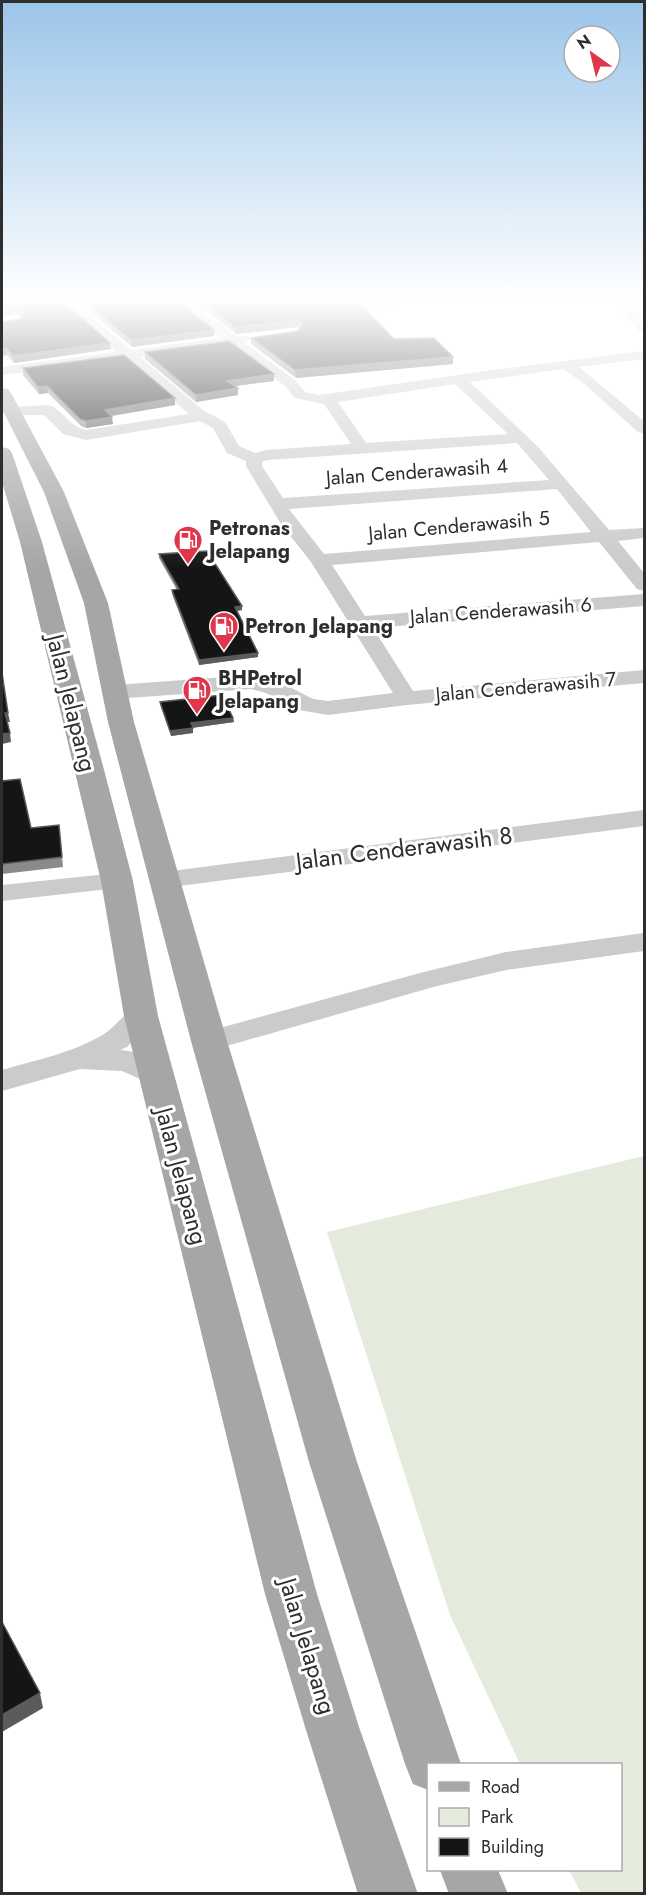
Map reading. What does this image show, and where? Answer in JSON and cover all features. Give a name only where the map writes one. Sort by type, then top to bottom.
[{"type":"main road","name":"Jalan Jelapang","points":[[2,393],[54,492],[96,603],[115,692],[209,1041],[333,1462],[433,1763]]},
{"type":"main road","name":"Jalan Jelapang","points":[[2,453],[31,542],[117,881],[141,1016],[291,1594],[333,1730],[388,1893]]},
{"type":"main road","points":[[31,542],[53,560],[83,564]]},
{"type":"main road","points":[[45,598],[50,582],[58,573],[83,564]]},
{"type":"main road","points":[[470,1871],[479,1893]]},
{"type":"street","points":[[171,391],[219,425],[233,449],[260,457],[520,438]]},
{"type":"street","points":[[299,391],[305,397],[329,400],[382,391]]},
{"type":"street","points":[[473,391],[520,438],[645,585]]},
{"type":"street","points":[[601,391],[645,429]]},
{"type":"street","points":[[329,400],[362,448]]},
{"type":"street","points":[[12,412],[48,410],[69,431],[86,435],[204,416]]},
{"type":"street","points":[[624,412],[645,411]]},
{"type":"street","points":[[260,457],[254,466],[319,561],[406,698]]},
{"type":"street","name":"Jalan Cenderawasih 4","points":[[278,504],[559,484]]},
{"type":"street","name":"Jalan Cenderawasih 5","points":[[319,561],[645,533]]},
{"type":"street","name":"Jalan Cenderawasih 6","points":[[358,622],[645,600]]},
{"type":"street","name":"Jalan Cenderawasih 7","points":[[115,692],[252,682],[274,688],[308,705],[328,708],[406,698],[645,676]]},
{"type":"street","name":"Jalan Cenderawasih 8","points":[[164,879],[645,818]]},
{"type":"street","points":[[2,893],[117,881]]},
{"type":"street","points":[[209,1041],[430,979],[506,961],[645,942]]},
{"type":"street","points":[[2,1081],[80,1058],[117,1040],[141,1016]]},
{"type":"street","points":[[80,1058],[128,1061],[156,1075]]},
{"type":"green space","points":[[644,1156],[644,1893],[581,1893],[570,1871],[622,1871],[622,1763],[520,1763],[450,1615],[327,1232]]},
{"type":"building","points":[[52,391],[167,391],[175,398],[105,410],[112,417],[86,421],[80,419]]},
{"type":"building","points":[[192,391],[217,391],[196,395]]},
{"type":"building","points":[[207,551],[242,606],[235,607],[258,653],[199,660],[172,590],[179,589],[159,554]]},
{"type":"building","points":[[2,673],[8,713],[5,713],[10,733],[2,734]]},
{"type":"building","name":"BHPetrol Jelapang","points":[[222,695],[233,718],[191,723],[193,728],[170,731],[160,702]]},
{"type":"building","points":[[20,779],[31,828],[59,825],[62,857],[2,864],[2,781]]},
{"type":"building","points":[[2,1622],[40,1693],[2,1715]]},
{"type":"place","name":"Petronas Jelapang","points":[[188,566]]},
{"type":"place","name":"Petron Jelapang","points":[[224,652]]},
{"type":"place","name":"BHPetrol Jelapang","points":[[197,716]]}]
